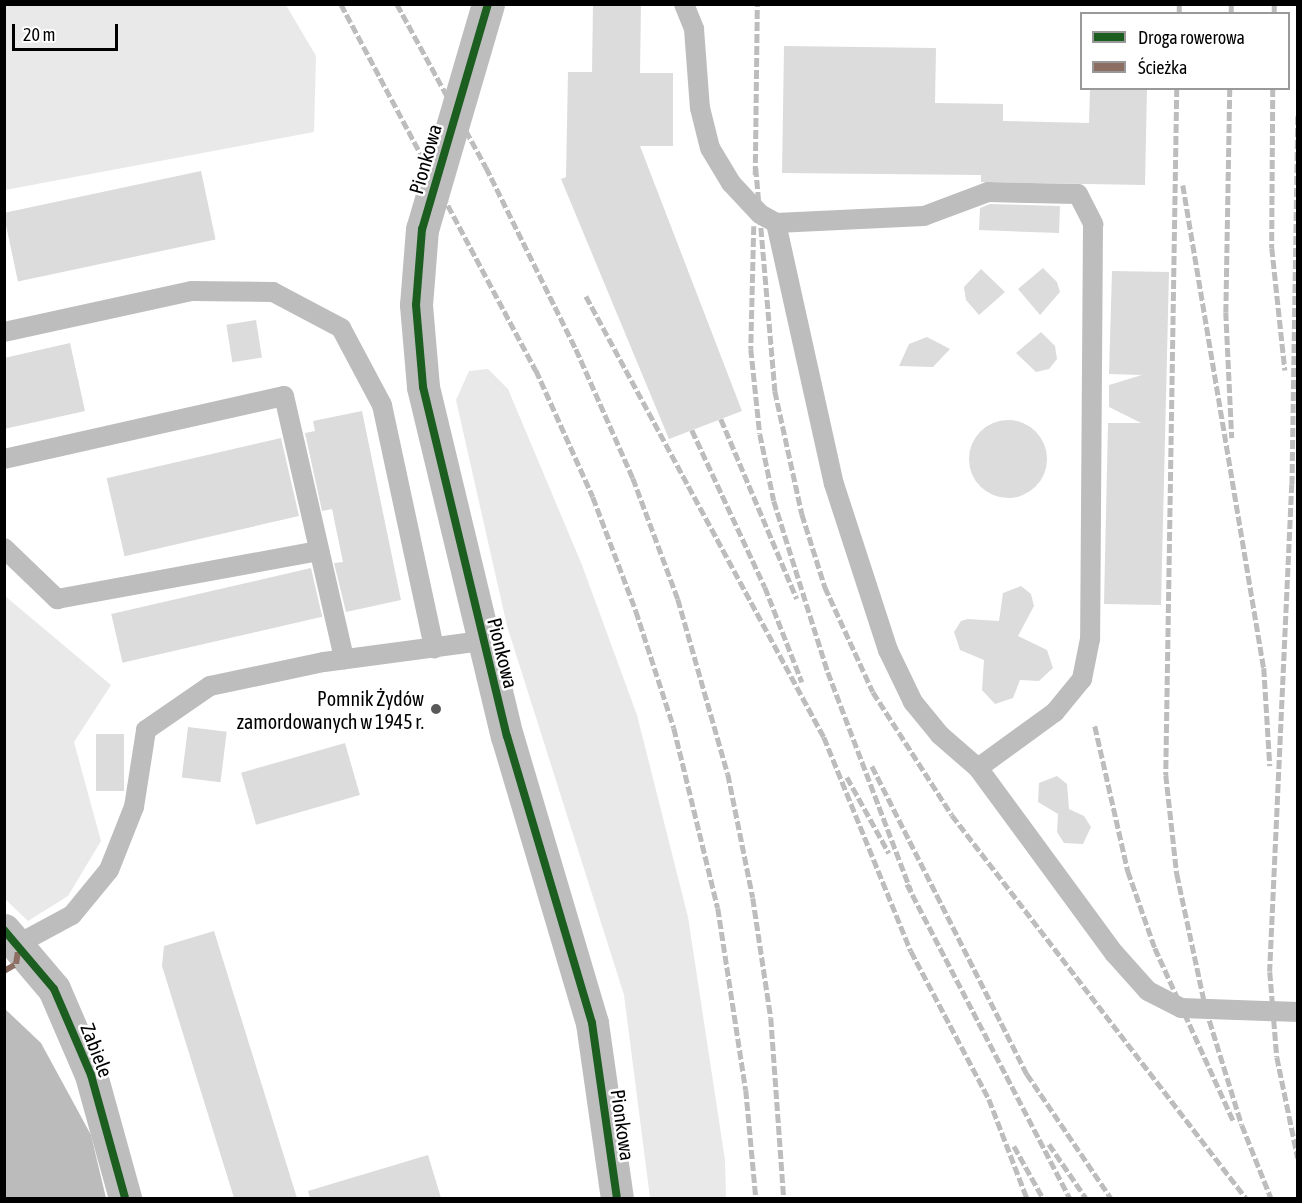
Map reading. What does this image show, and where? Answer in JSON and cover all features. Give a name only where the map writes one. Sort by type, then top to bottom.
[{"type":"street","name":"Pionkowa","points":[[488,4],[422,229],[416,305],[423,387],[482,640],[592,1023],[617,1198]]},
{"type":"street","name":"Zabiele","points":[[12,937],[54,989],[91,1075],[125,1198]]},
{"type":"lane","points":[[684,4],[694,29],[700,108],[710,148],[731,183],[759,214],[776,223],[924,216],[988,192],[1078,194],[1093,224],[1090,639],[1083,679],[1055,712],[978,768]]},
{"type":"lane","points":[[776,223],[834,484],[888,650],[913,702],[940,735],[978,768],[1114,953],[1148,991],[1181,1008],[1298,1012]]},
{"type":"lane","points":[[4,332],[192,291],[273,292],[341,328],[382,405],[434,648]]},
{"type":"lane","points":[[4,459],[284,396],[344,659]]},
{"type":"lane","points":[[4,548],[57,599],[318,550]]},
{"type":"lane","points":[[12,937],[72,915],[109,870],[134,807],[146,730],[210,686],[344,659],[482,640]]},
{"type":"shaded area","points":[[5,4],[286,5],[316,56],[314,132],[5,190]]},
{"type":"shaded area","points":[[488,369],[508,389],[582,565],[637,715],[688,917],[725,1160],[726,1198],[650,1198],[624,995],[507,626],[456,400],[469,371]]},
{"type":"shaded area","points":[[5,596],[111,685],[74,742],[101,841],[68,896],[28,921],[5,899]]},
{"type":"shaded area","points":[[4,1008],[41,1043],[91,1135],[106,1198],[5,1198]]},
{"type":"building","points":[[593,4],[641,4],[640,73],[673,73],[673,146],[640,146],[742,411],[669,439],[561,179],[566,177],[568,72],[592,72]]},
{"type":"building","points":[[784,46],[936,48],[935,103],[1003,104],[1003,121],[1089,123],[1090,90],[1147,90],[1145,185],[981,182],[981,175],[782,173]]},
{"type":"building","points":[[201,171],[216,239],[18,281],[4,213]]},
{"type":"building","points":[[990,204],[1060,206],[1059,233],[979,230],[980,208]]},
{"type":"building","points":[[1043,268],[1057,282],[1060,292],[1040,315],[1018,289]]},
{"type":"building","points":[[981,269],[1005,292],[979,315],[966,300],[964,287]]},
{"type":"building","points":[[1112,271],[1169,272],[1161,605],[1104,604],[1108,423],[1141,423],[1109,407],[1109,385],[1142,375],[1109,374]]},
{"type":"building","points":[[256,320],[262,358],[232,362],[226,325]]},
{"type":"building","points":[[1041,332],[1055,346],[1057,359],[1049,369],[1036,372],[1016,353]]},
{"type":"building","points":[[927,337],[950,349],[933,367],[899,366],[909,344]]},
{"type":"building","points":[[70,343],[85,411],[4,429],[4,358]]},
{"type":"building","points":[[362,411],[401,600],[346,612],[334,563],[343,562],[332,509],[322,511],[305,433],[315,431],[313,421]]},
{"type":"building","points":[[1000,420],[1016,420],[1030,426],[1041,437],[1047,451],[1047,467],[1041,481],[1030,492],[1016,498],[1000,498],[986,492],[975,481],[969,467],[969,451],[975,437],[986,426]]},
{"type":"building","points":[[281,438],[299,516],[125,556],[107,478]]},
{"type":"building","points":[[311,568],[322,617],[123,663],[111,614]]},
{"type":"building","points":[[1021,586],[1031,594],[1034,606],[1018,636],[1047,650],[1053,668],[1039,681],[1020,680],[1013,698],[995,704],[982,690],[984,660],[960,650],[954,632],[961,621],[968,619],[999,621],[1003,593]]},
{"type":"building","points":[[188,727],[227,732],[220,782],[182,778]]},
{"type":"building","points":[[96,734],[124,734],[124,791],[96,791]]},
{"type":"building","points":[[345,743],[360,795],[256,825],[241,773]]},
{"type":"building","points":[[1057,776],[1067,784],[1069,809],[1084,816],[1091,827],[1083,844],[1064,843],[1057,832],[1058,814],[1038,802],[1039,783]]},
{"type":"building","points":[[214,931],[297,1198],[234,1198],[162,966],[164,946]]},
{"type":"building","points":[[428,1155],[441,1198],[310,1198],[308,1191]]},
{"type":"railway","points":[[341,4],[536,370],[593,497],[636,611],[674,728],[718,908],[746,1090],[756,1198]]},
{"type":"railway","points":[[397,4],[486,167],[576,349],[633,478],[678,599],[728,774],[753,898],[771,1018],[784,1198]]},
{"type":"railway","points":[[755,175],[757,4]]},
{"type":"railway","points":[[1179,4],[1179,12]]},
{"type":"railway","points":[[1231,4],[1231,12]]},
{"type":"railway","points":[[1274,4],[1274,12]]},
{"type":"railway","points":[[1177,90],[1166,775],[1177,874],[1206,1009],[1242,1125],[1271,1198]]},
{"type":"railway","points":[[1230,90],[1226,312],[1232,438]]},
{"type":"railway","points":[[1273,90],[1272,248],[1285,370]]},
{"type":"railway","points":[[1298,116],[1292,484],[1270,972],[1277,1057],[1298,1158]]},
{"type":"railway","points":[[756,168],[775,391],[802,514],[825,587],[873,692],[952,815],[1246,1198]]},
{"type":"railway","points":[[1183,185],[1264,668],[1270,766]]},
{"type":"railway","points":[[754,226],[751,349],[760,434],[774,501],[828,672],[911,891]]},
{"type":"railway","points":[[586,296],[824,737],[911,951],[989,1099],[1027,1198]]},
{"type":"railway","points":[[721,419],[797,599]]},
{"type":"railway","points":[[692,430],[765,587],[802,682]]},
{"type":"railway","points":[[1095,726],[1128,871],[1155,948],[1234,1122]]},
{"type":"railway","points":[[872,766],[1027,1074],[1111,1198]]},
{"type":"railway","points":[[847,777],[889,853]]},
{"type":"railway","points":[[907,884],[1070,1198]]},
{"type":"railway","points":[[1049,1144],[1086,1198]]},
{"type":"railway","points":[[1014,1146],[1043,1198]]},
{"type":"marked path","points":[[4,971],[16,964],[19,946]]},
{"type":"cycle path","points":[[488,4],[422,229],[416,305],[423,387],[507,736],[592,1023],[617,1198]]},
{"type":"cycle path","points":[[4,930],[54,989],[91,1075],[125,1198]]},
{"type":"place","name":"Pomnik Żydów zamordowanych w 1945 r.","points":[[436,709]]}]
